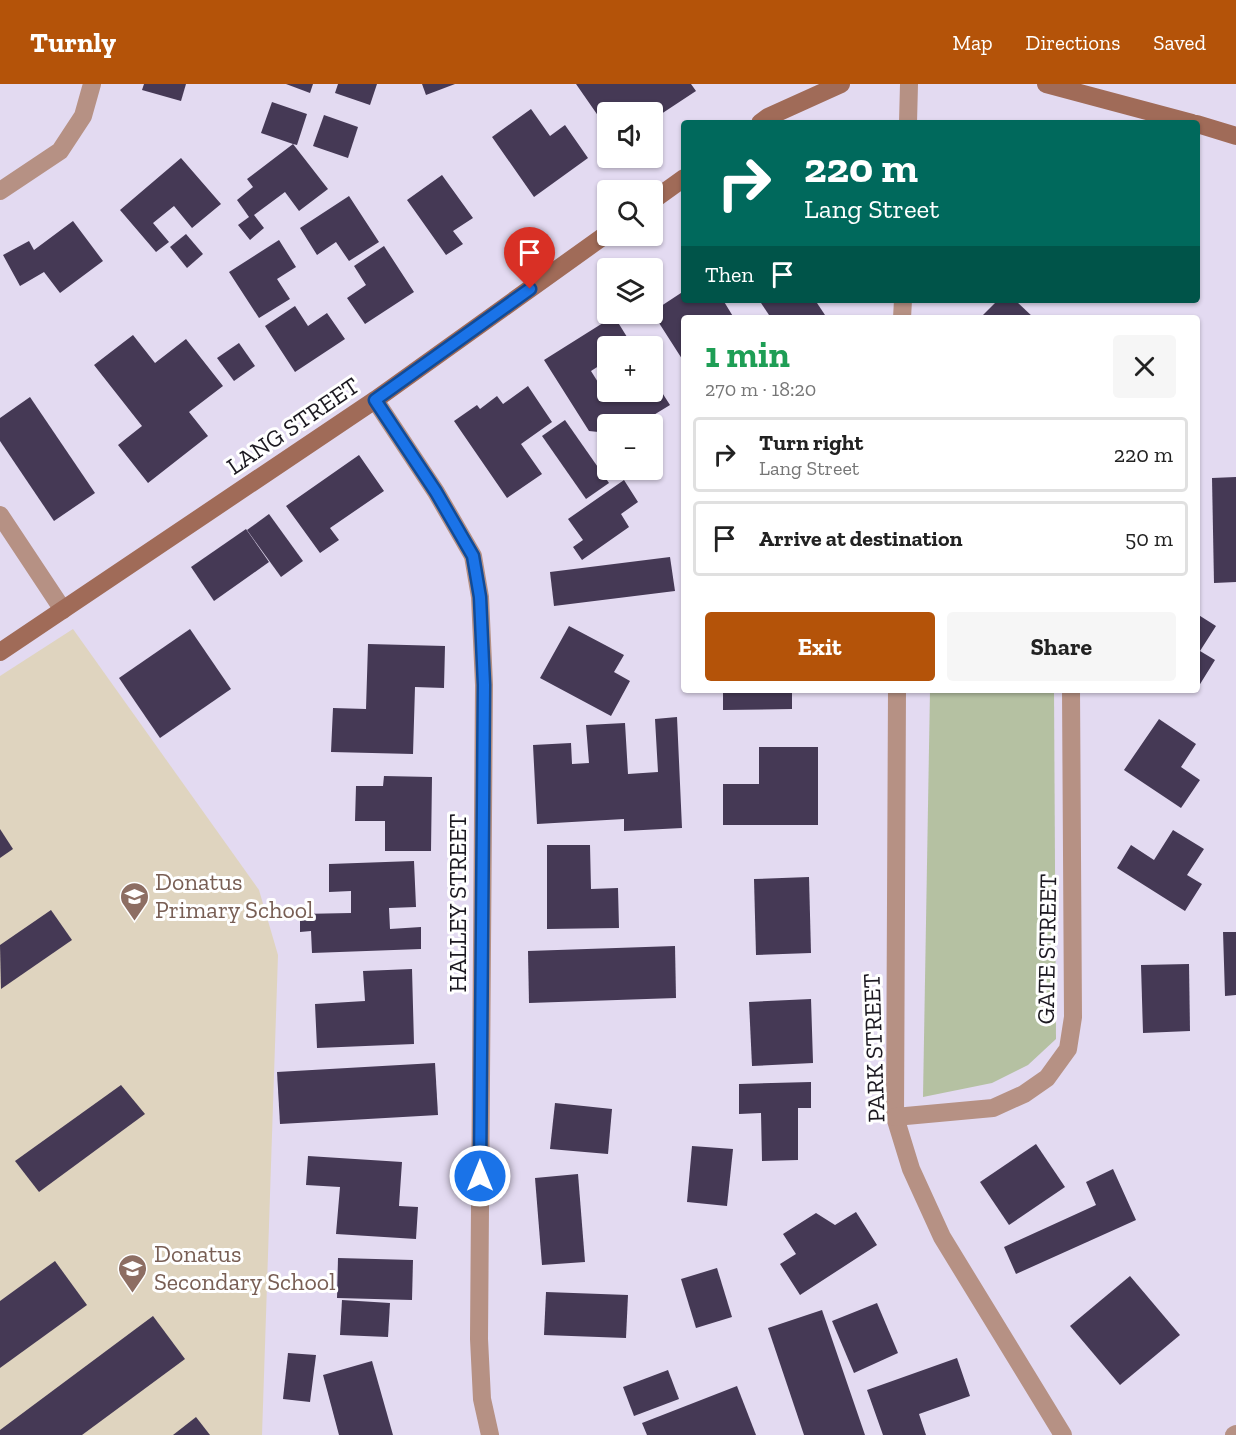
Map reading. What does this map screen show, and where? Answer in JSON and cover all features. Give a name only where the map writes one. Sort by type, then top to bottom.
[{"type":"street","points":[[0,190],[60,151],[83,116],[92,84]]},
{"type":"street","points":[[764,120],[841,84]]},
{"type":"street","points":[[908,120],[909,84]]},
{"type":"street","points":[[1046,84],[1181,120]]},
{"type":"street","points":[[1200,125],[1236,136]]},
{"type":"street","points":[[663,193],[681,180]]},
{"type":"street","name":"LANG STREET","points":[[0,652],[375,400],[597,241]]},
{"type":"street","name":"HALLEY STREET","points":[[375,400],[436,492],[473,556],[480,597],[484,685],[479,1339],[482,1399],[490,1435]]},
{"type":"street","points":[[0,515],[63,610]]},
{"type":"street","name":"PARK STREET","points":[[897,693],[895,1118],[911,1168],[942,1237],[1063,1435]]},
{"type":"street","name":"GATE STREET","points":[[895,1118],[993,1108],[1024,1094],[1047,1078],[1068,1048],[1073,1017],[1071,693]]},
{"type":"shaded area","points":[[73,629],[259,890],[278,955],[262,1435],[0,1435],[0,676]]},
{"type":"green space","points":[[930,693],[1054,693],[1056,1039],[1028,1065],[992,1083],[923,1097]]},
{"type":"building","points":[[144,84],[186,84],[181,101],[142,90]]},
{"type":"building","points":[[286,84],[313,84],[310,93]]},
{"type":"building","points":[[338,84],[377,84],[370,105],[335,93]]},
{"type":"building","points":[[422,84],[455,84],[426,95]]},
{"type":"building","points":[[576,84],[691,84],[696,91],[663,113],[663,102],[597,102],[597,114]]},
{"type":"building","points":[[272,102],[307,114],[297,145],[261,133]]},
{"type":"building","points":[[531,109],[550,136],[565,125],[588,158],[534,197],[492,137]]},
{"type":"building","points":[[324,115],[358,127],[348,158],[313,146]]},
{"type":"building","points":[[293,144],[328,189],[299,211],[285,192],[254,215],[264,228],[250,240],[238,225],[249,217],[237,200],[253,187],[247,179]]},
{"type":"building","points":[[181,158],[221,204],[192,228],[174,206],[153,223],[169,242],[156,252],[120,210]]},
{"type":"building","points":[[442,175],[473,218],[453,231],[463,244],[446,255],[407,200]]},
{"type":"building","points":[[349,196],[379,242],[349,261],[336,242],[317,255],[300,228]]},
{"type":"building","points":[[73,221],[103,261],[60,293],[44,272],[20,286],[3,255],[29,241],[34,250]]},
{"type":"building","points":[[186,234],[203,254],[187,268],[170,247]]},
{"type":"building","points":[[279,240],[296,267],[277,279],[290,299],[259,318],[229,272]]},
{"type":"building","points":[[384,246],[414,292],[365,324],[347,298],[366,285],[354,266]]},
{"type":"building","points":[[681,293],[681,303],[725,303],[732,315],[681,315],[681,357],[660,324],[663,324],[663,305]]},
{"type":"building","points":[[761,303],[817,303],[825,315],[769,315]]},
{"type":"building","points":[[995,303],[1018,303],[1031,315],[983,315]]},
{"type":"building","points":[[295,306],[308,326],[327,313],[345,339],[295,372],[265,326]]},
{"type":"building","points":[[601,324],[619,324],[626,336],[597,336],[597,367],[591,371],[597,381],[597,402],[663,402],[663,394],[670,405],[655,414],[597,414],[597,432],[589,431],[544,360]]},
{"type":"building","points":[[133,335],[155,363],[186,339],[223,386],[189,412],[208,436],[148,483],[118,445],[142,426],[94,365]]},
{"type":"building","points":[[239,343],[255,366],[234,381],[217,358]]},
{"type":"building","points":[[528,386],[552,422],[521,444],[542,474],[507,498],[454,421],[477,405],[480,409],[497,396],[503,404]]},
{"type":"building","points":[[30,397],[95,493],[54,521],[0,441],[0,418]]},
{"type":"building","points":[[565,420],[597,466],[597,480],[607,480],[609,483],[586,499],[542,436]]},
{"type":"building","points":[[359,455],[384,491],[330,528],[339,540],[320,553],[286,506]]},
{"type":"building","points":[[1236,477],[1236,582],[1214,583],[1212,478]]},
{"type":"building","points":[[624,480],[638,502],[621,514],[629,527],[582,560],[573,547],[583,540],[568,519]]},
{"type":"building","points":[[269,514],[303,561],[281,577],[247,530]]},
{"type":"building","points":[[246,529],[269,562],[214,601],[191,567]]},
{"type":"building","points":[[670,557],[675,591],[554,606],[550,572]]},
{"type":"building","points":[[1200,616],[1216,626],[1200,651]]},
{"type":"building","points":[[569,626],[624,655],[614,672],[630,681],[611,716],[540,678]]},
{"type":"building","points":[[190,629],[231,689],[160,738],[119,678]]},
{"type":"building","points":[[368,644],[445,646],[444,688],[415,687],[413,754],[331,752],[333,708],[366,709]]},
{"type":"building","points":[[1200,651],[1215,660],[1200,684]]},
{"type":"building","points":[[723,693],[792,693],[792,709],[723,710]]},
{"type":"building","points":[[677,717],[682,828],[624,831],[624,819],[537,824],[533,745],[571,743],[572,764],[589,763],[586,725],[625,723],[628,774],[658,772],[655,719]]},
{"type":"building","points":[[1159,719],[1196,744],[1181,767],[1200,780],[1181,808],[1124,770]]},
{"type":"building","points":[[759,747],[818,747],[818,825],[723,825],[723,784],[759,784]]},
{"type":"building","points":[[384,776],[432,777],[431,851],[385,851],[385,821],[355,821],[356,786],[383,786]]},
{"type":"building","points":[[0,829],[13,849],[0,858]]},
{"type":"building","points":[[1173,830],[1204,849],[1187,875],[1202,884],[1185,911],[1117,868],[1131,845],[1154,860]]},
{"type":"building","points":[[547,845],[590,845],[591,889],[618,888],[619,928],[547,929]]},
{"type":"building","points":[[414,861],[416,907],[389,908],[390,929],[421,927],[421,949],[312,953],[311,931],[300,932],[300,914],[351,913],[351,891],[329,892],[329,864]]},
{"type":"building","points":[[809,877],[811,953],[756,955],[754,879]]},
{"type":"building","points":[[51,910],[72,940],[1,989],[0,945]]},
{"type":"building","points":[[1223,932],[1236,932],[1236,995],[1225,996]]},
{"type":"building","points":[[675,946],[676,998],[529,1003],[528,951]]},
{"type":"building","points":[[1189,964],[1190,1031],[1143,1033],[1141,965]]},
{"type":"building","points":[[412,969],[414,1044],[317,1048],[315,1004],[365,1001],[363,971]]},
{"type":"building","points":[[811,999],[813,1063],[752,1066],[749,1002]]},
{"type":"building","points":[[435,1063],[438,1115],[280,1124],[277,1072]]},
{"type":"building","points":[[811,1082],[811,1108],[798,1108],[798,1160],[762,1161],[761,1113],[739,1114],[739,1084]]},
{"type":"building","points":[[121,1085],[145,1114],[39,1192],[15,1161]]},
{"type":"building","points":[[555,1103],[612,1109],[608,1154],[550,1149]]},
{"type":"building","points":[[1036,1144],[1065,1187],[1009,1225],[980,1182]]},
{"type":"building","points":[[692,1146],[733,1149],[727,1206],[687,1202]]},
{"type":"building","points":[[308,1156],[402,1162],[399,1206],[418,1207],[416,1239],[336,1234],[340,1187],[306,1185]]},
{"type":"building","points":[[1113,1169],[1136,1220],[1016,1274],[1004,1247],[1096,1205],[1086,1182]]},
{"type":"building","points":[[578,1174],[585,1262],[542,1265],[535,1178]]},
{"type":"building","points":[[856,1212],[877,1245],[800,1295],[780,1264],[796,1254],[783,1234],[816,1213],[835,1225]]},
{"type":"building","points":[[338,1258],[413,1260],[412,1300],[337,1298]]},
{"type":"building","points":[[55,1261],[87,1305],[0,1368],[0,1301]]},
{"type":"building","points":[[717,1268],[732,1317],[696,1328],[681,1279]]},
{"type":"building","points":[[1130,1276],[1180,1335],[1120,1385],[1070,1326]]},
{"type":"building","points":[[546,1292],[628,1295],[626,1338],[544,1335]]},
{"type":"building","points":[[342,1300],[390,1303],[388,1337],[340,1335]]},
{"type":"building","points":[[877,1303],[898,1353],[854,1373],[832,1321]]},
{"type":"building","points":[[822,1310],[865,1435],[804,1435],[768,1328]]},
{"type":"building","points":[[153,1316],[185,1359],[82,1435],[0,1435],[0,1430]]},
{"type":"building","points":[[288,1353],[316,1355],[310,1402],[283,1399]]},
{"type":"building","points":[[957,1358],[970,1396],[919,1414],[926,1435],[883,1435],[867,1390]]},
{"type":"building","points":[[372,1361],[393,1435],[339,1435],[323,1375]]},
{"type":"building","points":[[668,1370],[679,1399],[634,1416],[623,1387]]},
{"type":"building","points":[[737,1386],[756,1435],[647,1435],[642,1423]]},
{"type":"building","points":[[196,1417],[210,1435],[173,1435]]},
{"type":"place","name":"Donatus Primary School","points":[[134,922]]},
{"type":"place","name":"Donatus Secondary School","points":[[133,1294]]},
{"type":"route","points":[[480,1176],[484,685],[480,597],[473,556],[436,492],[375,400],[530,289]]}]
